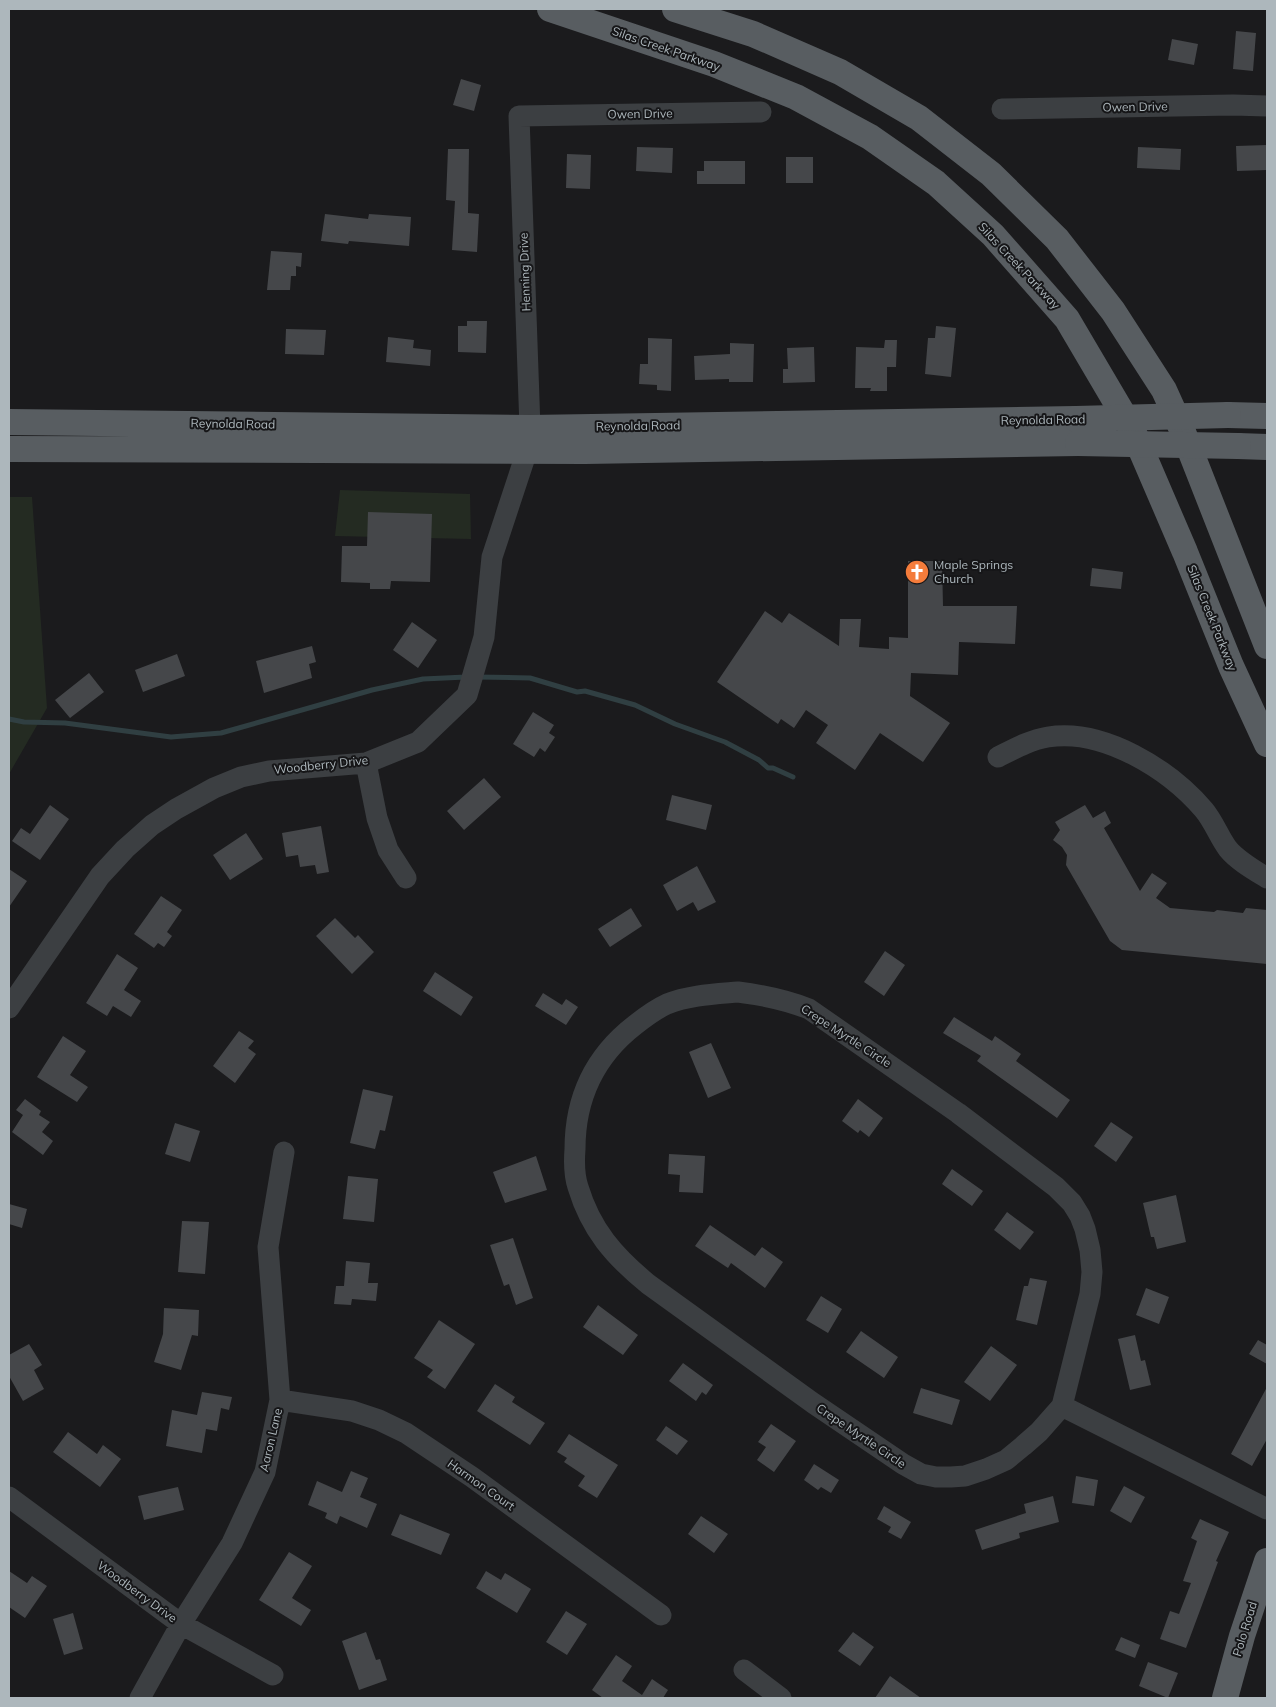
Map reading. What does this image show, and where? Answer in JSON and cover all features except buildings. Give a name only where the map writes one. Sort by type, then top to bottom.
[{"type":"main road","name":"Silas Creek Parkway","points":[[550,9],[714,64],[796,97],[870,137],[936,184],[993,235],[1067,319],[1133,431],[1231,666],[1267,744]]},
{"type":"main road","points":[[675,9],[753,34],[840,72],[919,118],[991,174],[1057,239],[1113,311],[1164,390],[1183,432],[1267,646]]},
{"type":"main road","name":"Reynolda Road","points":[[9,448],[1077,431],[1228,415],[1267,416]]},
{"type":"main road","name":"Reynolda Road","points":[[9,422],[528,439]]},
{"type":"main road","name":"Reynolda Road","points":[[1077,431],[1267,447]]},
{"type":"main road","name":"Polo Road","points":[[1225,1698],[1242,1636],[1267,1561]]},
{"type":"street","name":"Owen Drive","points":[[1002,109],[1267,106]]},
{"type":"street","name":"Owen Drive","points":[[519,116],[761,112]]},
{"type":"street","name":"Henning Drive","points":[[519,116],[528,439]]},
{"type":"street","name":"Woodberry Drive","points":[[9,1008],[100,876],[124,849],[152,825],[214,788],[241,777],[269,771],[366,763],[418,742],[467,695],[484,637],[492,557],[528,439]]},
{"type":"street","points":[[998,756],[1025,744],[1048,737],[1070,736],[1102,741],[1129,752],[1161,772],[1181,788],[1204,810],[1228,849],[1267,878]]},
{"type":"street","points":[[366,763],[382,834],[388,850],[406,878]]},
{"type":"street","name":"Crepe Myrtle Circle","points":[[738,992],[760,995],[795,1004],[809,1009],[857,1042],[958,1113],[1056,1187],[1072,1203],[1085,1229],[1090,1250],[1092,1272],[1090,1294],[1062,1406],[1039,1432],[1006,1460],[965,1476],[936,1477],[921,1474],[812,1403],[640,1278],[610,1249],[598,1232],[584,1206],[577,1185],[574,1164],[574,1144],[578,1113],[587,1085],[609,1048],[648,1015],[681,1000],[738,992]]},
{"type":"street","name":"Aaron Lane","points":[[140,1698],[181,1624],[232,1543],[265,1472],[280,1400],[268,1247],[284,1152]]},
{"type":"street","name":"Harmon Court","points":[[280,1400],[352,1411],[379,1420],[406,1433],[472,1478],[661,1615]]},
{"type":"street","points":[[1062,1406],[1267,1509]]},
{"type":"street","name":"Woodberry Drive","points":[[9,1497],[181,1624],[273,1675]]},
{"type":"street","points":[[744,1670],[781,1698]]},
{"type":"shaded area","points":[[340,490],[470,494],[471,539],[335,536]]},
{"type":"shaded area","points":[[9,497],[32,497],[47,708],[9,774]]},
{"type":"waterway","points":[[9,719],[24,722],[65,723],[171,737],[221,733],[372,690],[423,679],[466,677]]},
{"type":"waterway","points":[[477,677],[530,678],[577,692],[585,691],[635,705],[675,724],[725,742],[759,760],[768,768],[773,768],[793,777]]},
{"type":"place","name":"Maple Springs Church","points":[[917,572]]}]
